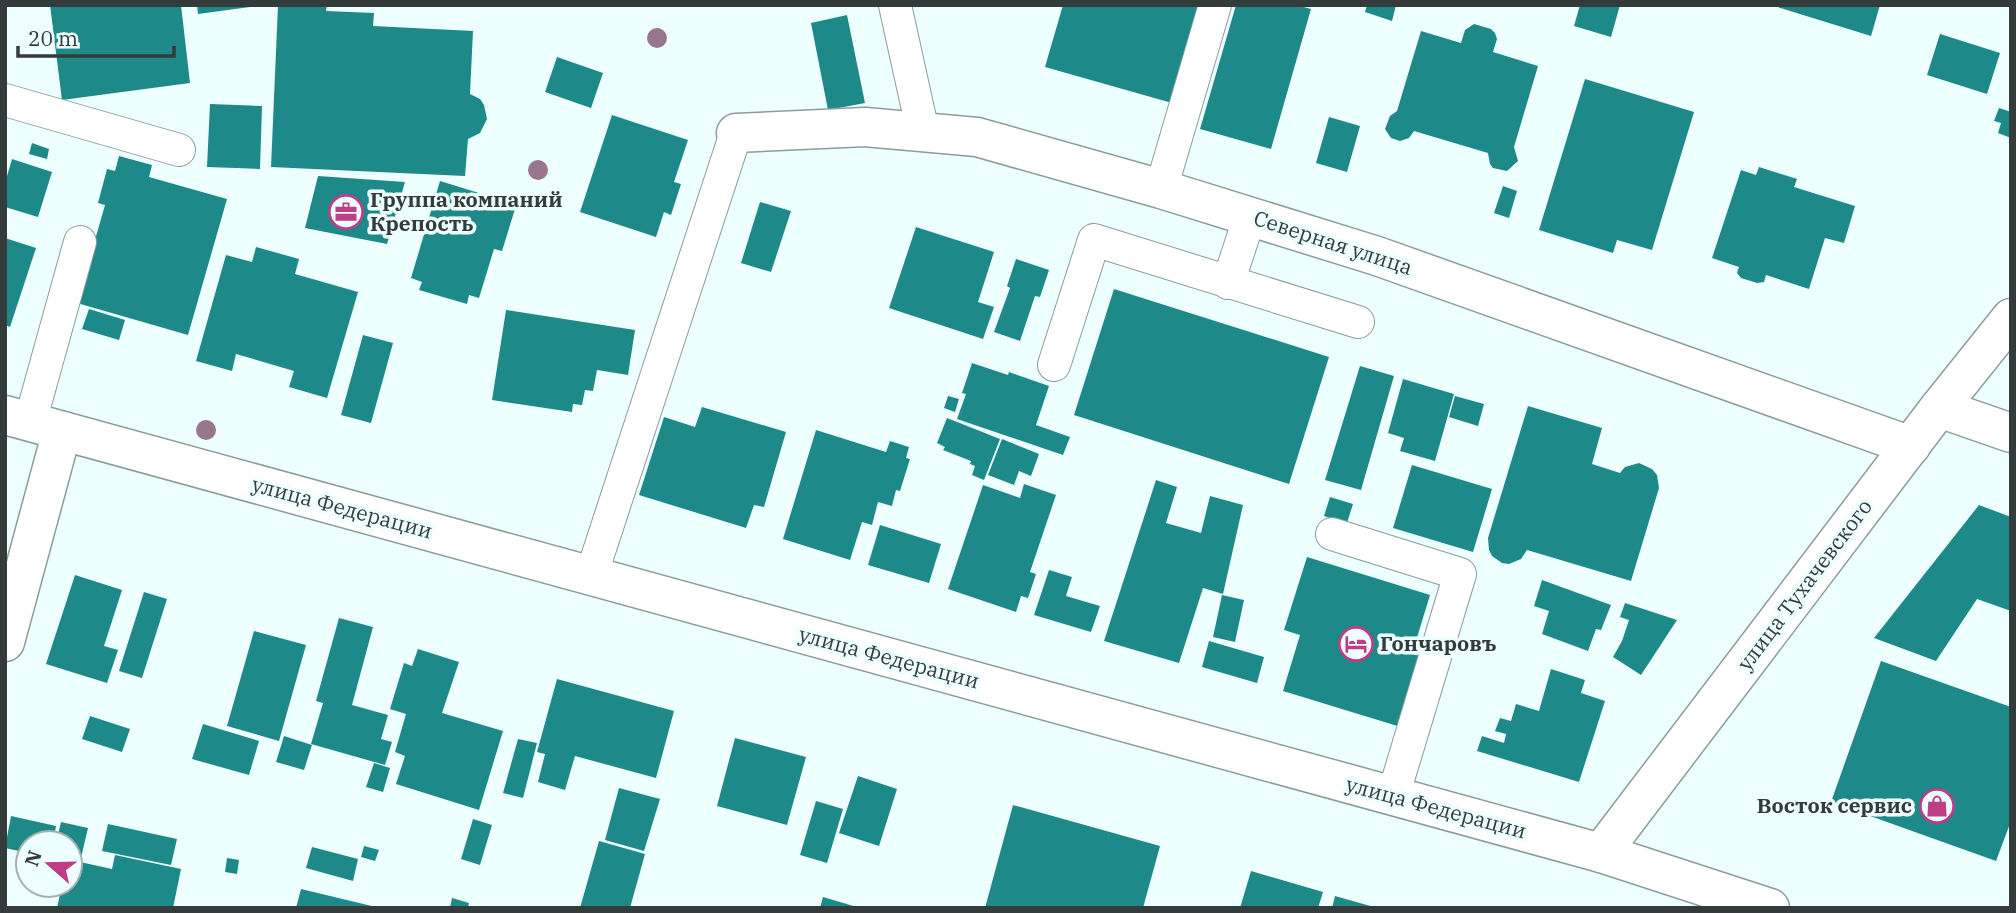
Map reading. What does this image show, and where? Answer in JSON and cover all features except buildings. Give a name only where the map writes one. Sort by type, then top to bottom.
[{"type":"street","name":"Северная улица","points":[[736,133],[866,127],[977,137],[1161,189],[1377,256],[1911,446]]},
{"type":"street","name":"улица Тухачевского","points":[[1601,853],[1939,408],[2011,318]]},
{"type":"street","points":[[1939,408],[2011,433]]},
{"type":"street","name":"улица Федерации","points":[[32,423],[1601,853],[1699,896],[1770,908]]},
{"type":"street","points":[[5,642],[32,423]]},
{"type":"lane","points":[[895,5],[923,132]]},
{"type":"lane","points":[[1161,189],[1215,5]]},
{"type":"lane","points":[[5,100],[179,150]]},
{"type":"lane","points":[[592,576],[736,133]]},
{"type":"lane","points":[[1228,282],[1250,216]]},
{"type":"lane","points":[[1054,365],[1094,240],[1359,322]]},
{"type":"lane","points":[[32,423],[80,242]]},
{"type":"lane","points":[[1332,534],[1461,574],[1393,796]]},
{"type":"place","name":"Группа компаний Крепость","points":[[346,212]]},
{"type":"place","name":"Гончаровъ","points":[[1356,644]]},
{"type":"place","name":"Восток сервис","points":[[1937,806]]}]
